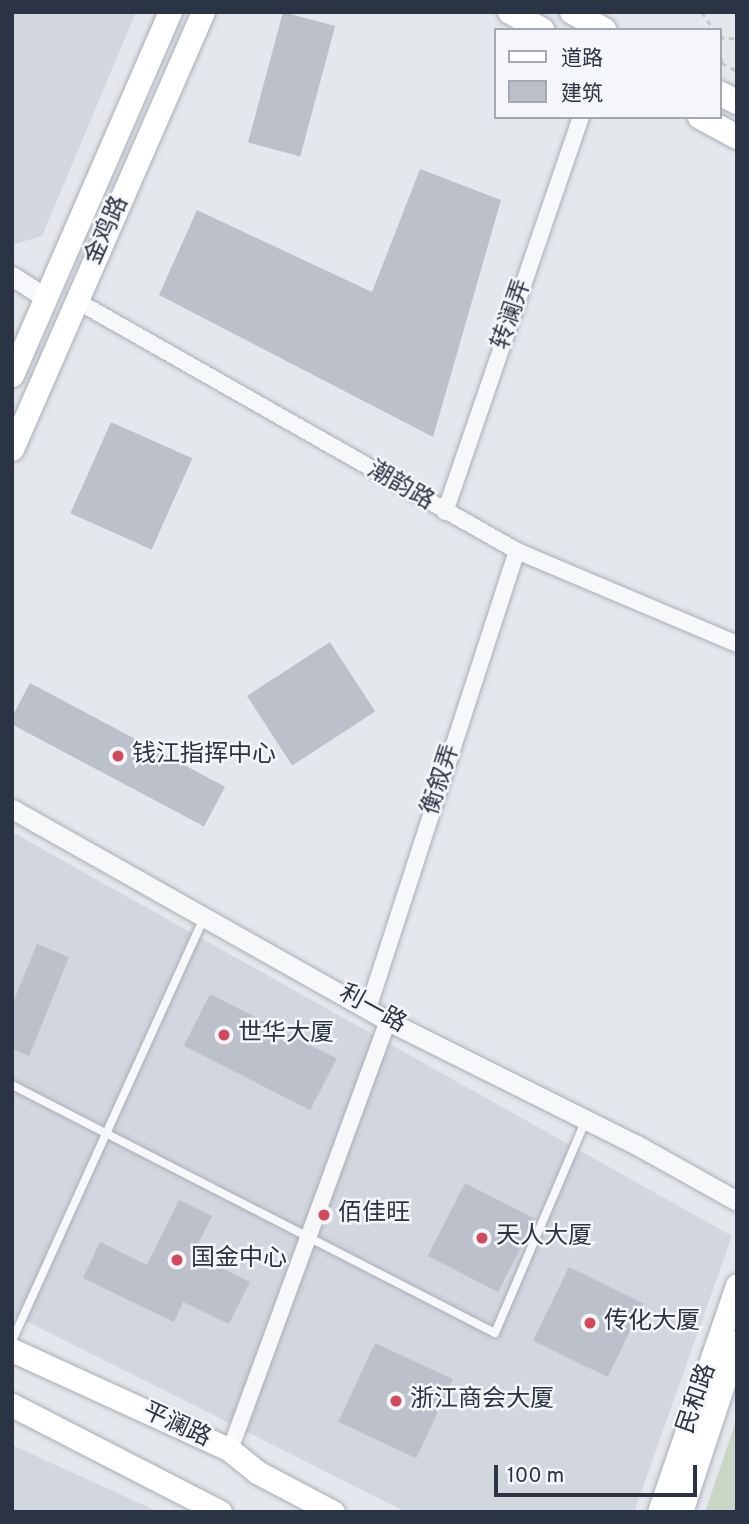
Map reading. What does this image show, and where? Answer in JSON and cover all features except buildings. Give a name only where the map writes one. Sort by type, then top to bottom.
[{"type":"main road","name":"金鸡路","points":[[12,375],[170,12]]},
{"type":"main road","name":"金鸡路","points":[[12,449],[203,12]]},
{"type":"main road","points":[[510,12],[538,28]]},
{"type":"main road","points":[[572,12],[600,28]]},
{"type":"main road","points":[[721,94],[737,102]]},
{"type":"main road","points":[[704,119],[737,137]]},
{"type":"main road","name":"民和路","points":[[659,1512],[737,1285]]},
{"type":"main road","name":"民和路","points":[[681,1512],[737,1342]]},
{"type":"main road","name":"平澜路","points":[[12,1350],[230,1450],[257,1472],[333,1512]]},
{"type":"main road","points":[[12,1405],[220,1512]]},
{"type":"street","name":"转澜弄","points":[[445,512],[580,119]]},
{"type":"street","points":[[12,276],[46,298]]},
{"type":"street","name":"潮韵路","points":[[77,301],[517,551],[737,644]]},
{"type":"street","name":"衡叙弄","points":[[368,1010],[517,551]]},
{"type":"street","name":"利一路","points":[[12,809],[206,915],[388,1021],[586,1120],[737,1201]]},
{"type":"street","points":[[230,1450],[388,1021]]},
{"type":"lane","points":[[12,1341],[206,915]]},
{"type":"lane","points":[[12,1085],[307,1241],[495,1333],[586,1120]]},
{"type":"path","points":[[702,12],[713,28]]},
{"type":"path","points":[[721,54],[722,63],[737,71]]},
{"type":"shaded area","points":[[12,12],[136,12],[42,236],[12,245]]},
{"type":"shaded area","points":[[12,832],[732,1236],[634,1512],[406,1512],[12,1314]]},
{"type":"shaded area","points":[[12,1445],[159,1512],[12,1512]]},
{"type":"green space","points":[[737,1418],[737,1512],[705,1512]]},
{"type":"place","name":"钱江指挥中心","points":[[118,756]]},
{"type":"place","name":"世华大厦","points":[[224,1035]]},
{"type":"place","name":"佰佳旺","points":[[324,1215]]},
{"type":"place","name":"天人大厦","points":[[482,1238]]},
{"type":"place","name":"国金中心","points":[[177,1260]]},
{"type":"place","name":"传化大厦","points":[[590,1323]]},
{"type":"place","name":"浙江商会大厦","points":[[396,1401]]}]
